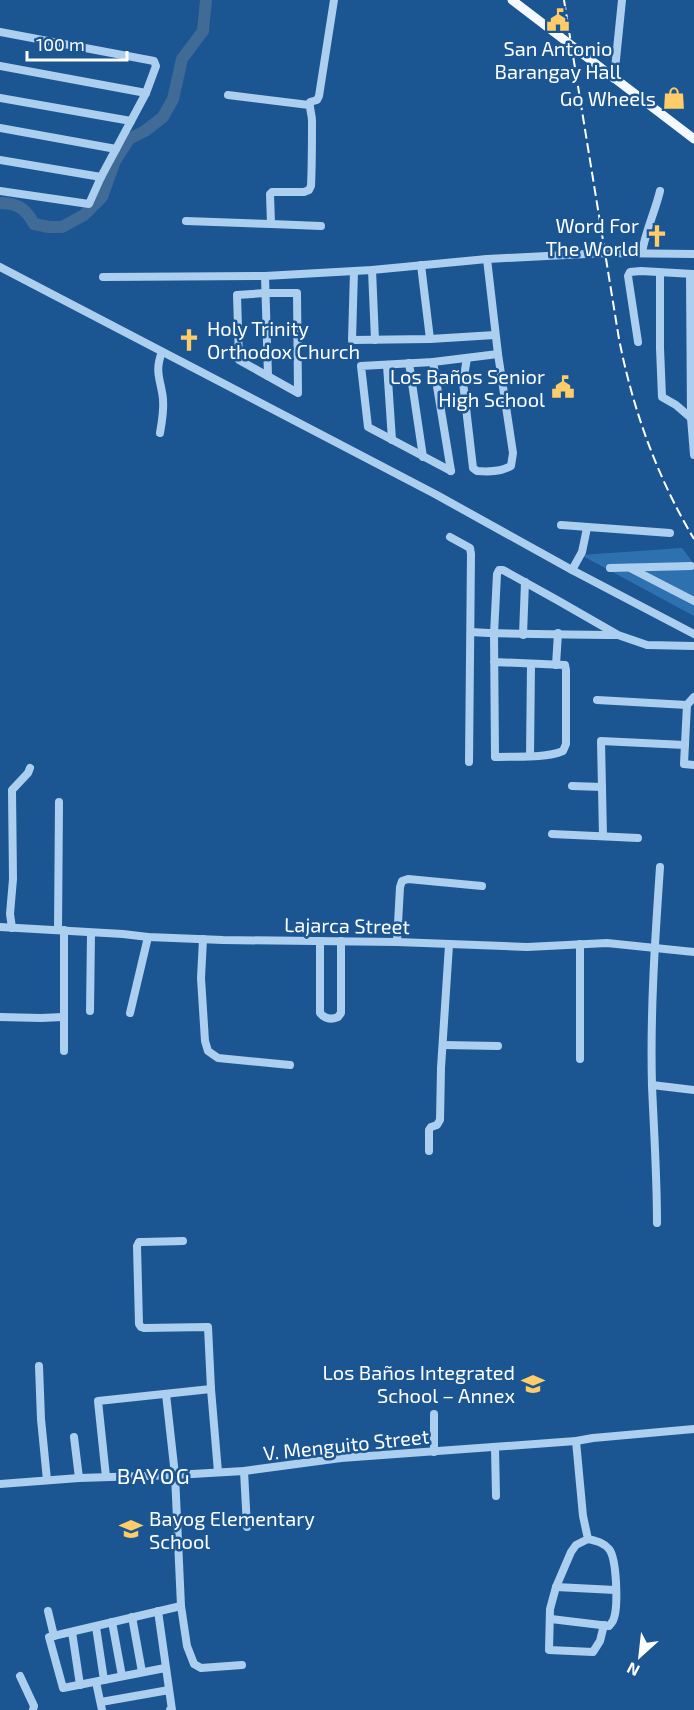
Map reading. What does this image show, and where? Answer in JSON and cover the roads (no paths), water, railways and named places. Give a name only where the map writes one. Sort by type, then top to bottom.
[{"type":"main road","points":[[512,0],[694,139]]},
{"type":"street","points":[[309,105],[319,96],[334,0]]},
{"type":"street","points":[[614,79],[622,0]]},
{"type":"street","points":[[0,32],[154,61],[156,66],[146,93],[89,204],[0,191]]},
{"type":"street","points":[[0,66],[146,93]]},
{"type":"street","points":[[228,95],[309,105]]},
{"type":"street","points":[[0,98],[131,121]]},
{"type":"street","points":[[272,224],[270,194],[272,192],[304,192],[311,186],[312,114],[309,105]]},
{"type":"street","points":[[0,128],[116,148]]},
{"type":"street","points":[[0,160],[101,177]]},
{"type":"street","points":[[642,253],[660,191]]},
{"type":"street","points":[[186,221],[321,226]]},
{"type":"street","points":[[103,278],[264,276],[372,270],[487,259],[605,253],[694,254]]},
{"type":"street","points":[[467,358],[463,382],[473,468],[477,471],[505,470],[511,466],[513,453],[495,335],[487,259]]},
{"type":"street","points":[[421,265],[430,339]]},
{"type":"street","points":[[0,267],[435,494],[694,634]]},
{"type":"street","points":[[372,270],[375,340]]},
{"type":"street","points":[[354,271],[352,339],[430,339],[495,335]]},
{"type":"street","points":[[638,342],[628,276],[630,272],[692,274],[691,418],[694,455]]},
{"type":"street","points":[[660,273],[662,397],[691,418]]},
{"type":"street","points":[[264,276],[268,376]]},
{"type":"street","points":[[297,293],[298,393],[268,376],[238,360],[237,295],[297,293]]},
{"type":"street","points":[[160,433],[163,401],[157,366],[162,352]]},
{"type":"street","points":[[433,362],[451,471],[368,427],[361,366],[433,362],[498,354]]},
{"type":"street","points":[[409,363],[423,457]]},
{"type":"street","points":[[387,365],[392,440]]},
{"type":"street","points":[[561,525],[670,533]]},
{"type":"street","points":[[572,570],[582,552],[587,528]]},
{"type":"street","points":[[450,537],[470,548],[470,762]]},
{"type":"street","points":[[610,568],[691,566]]},
{"type":"street","points":[[629,567],[694,601]]},
{"type":"street","points":[[494,662],[565,665],[566,744],[563,751],[558,753],[531,756],[495,757],[494,662],[494,634],[499,570],[525,582],[618,635],[647,645],[694,646]]},
{"type":"street","points":[[524,635],[525,582]]},
{"type":"street","points":[[471,632],[524,635],[558,633],[618,635]]},
{"type":"street","points":[[556,665],[558,633]]},
{"type":"street","points":[[531,664],[531,756]]},
{"type":"street","points":[[694,697],[687,705],[684,764],[694,765]]},
{"type":"street","points":[[597,700],[687,705]]},
{"type":"street","points":[[603,836],[601,741],[685,745]]},
{"type":"street","points":[[12,928],[10,914],[13,879],[12,790],[30,768]]},
{"type":"street","points":[[572,786],[602,787]]},
{"type":"street","points":[[59,802],[64,1051]]},
{"type":"street","points":[[552,834],[638,838]]},
{"type":"street","points":[[657,1223],[652,1085],[654,947],[660,867]]},
{"type":"street","points":[[397,942],[402,881],[408,879],[482,886]]},
{"type":"street","name":"Lajarca Street","points":[[0,927],[203,939],[527,946],[607,943],[694,952]]},
{"type":"street","points":[[90,1011],[91,933]]},
{"type":"street","points":[[130,1013],[148,937]]},
{"type":"street","points":[[203,939],[202,989],[207,1049],[218,1058],[290,1065]]},
{"type":"street","points":[[320,941],[320,1013],[324,1017],[333,1019],[341,1013],[342,941]]},
{"type":"street","points":[[580,944],[580,1059]]},
{"type":"street","points":[[429,1151],[429,1130],[440,1120],[448,945]]},
{"type":"street","points":[[0,1017],[63,1017]]},
{"type":"street","points":[[443,1045],[498,1046]]},
{"type":"street","points":[[652,1085],[694,1090]]},
{"type":"street","points":[[183,1241],[139,1242],[137,1246],[139,1324],[144,1328],[208,1327],[218,1472]]},
{"type":"street","points":[[39,1366],[46,1480]]},
{"type":"street","points":[[106,1477],[98,1401],[211,1389]]},
{"type":"street","points":[[166,1394],[175,1475],[181,1606],[187,1646],[194,1664],[201,1668],[242,1665]]},
{"type":"street","points":[[434,1414],[434,1452]]},
{"type":"street","name":"V. Menguito Street","points":[[0,1484],[244,1471],[341,1458],[495,1448],[694,1429]]},
{"type":"street","points":[[74,1437],[79,1478]]},
{"type":"street","points":[[576,1441],[583,1516],[588,1539]]},
{"type":"street","points":[[495,1448],[496,1496]]},
{"type":"street","points":[[244,1471],[246,1527]]},
{"type":"street","points":[[550,1619],[604,1625],[609,1626],[614,1619],[615,1572],[611,1553],[603,1543],[588,1539],[576,1545],[571,1552],[556,1587],[550,1610],[549,1650],[593,1652],[600,1641],[604,1625]]},
{"type":"street","points":[[556,1587],[615,1590]]},
{"type":"street","points":[[165,1668],[63,1688],[49,1637],[181,1606]]},
{"type":"street","points":[[48,1611],[54,1636]]},
{"type":"street","points":[[158,1611],[172,1710],[170,1710]]},
{"type":"street","points":[[132,1617],[142,1672]]},
{"type":"street","points":[[112,1622],[122,1676]]},
{"type":"street","points":[[96,1627],[101,1706],[169,1690]]},
{"type":"street","points":[[72,1632],[80,1685]]},
{"type":"street","points":[[20,1676],[34,1706],[33,1710]]},
{"type":"waterway","points":[[0,203],[17,206],[28,214],[34,224],[49,227],[62,227],[84,215],[102,197],[115,161],[129,139],[145,131],[163,117],[173,99],[182,59],[203,31],[206,0]]},
{"type":"railway","points":[[564,0],[619,339],[631,391],[658,467],[694,539]]},
{"type":"place","name":"San Antonio Barangay Hall","points":[[558,20]]},
{"type":"place","name":"Go Wheels","points":[[674,98]]},
{"type":"place","name":"Word For The World","points":[[657,236]]},
{"type":"place","name":"Holy Trinity Orthodox Church","points":[[189,340]]},
{"type":"place","name":"Los Baños Senior High School","points":[[563,387]]},
{"type":"place","name":"Los Baños Integrated School – Annex","points":[[533,1384]]},
{"type":"place","name":"Bayog Elementary School","points":[[131,1529]]},
{"type":"district","name":"BAYOG","points":[[154,1475]]}]
